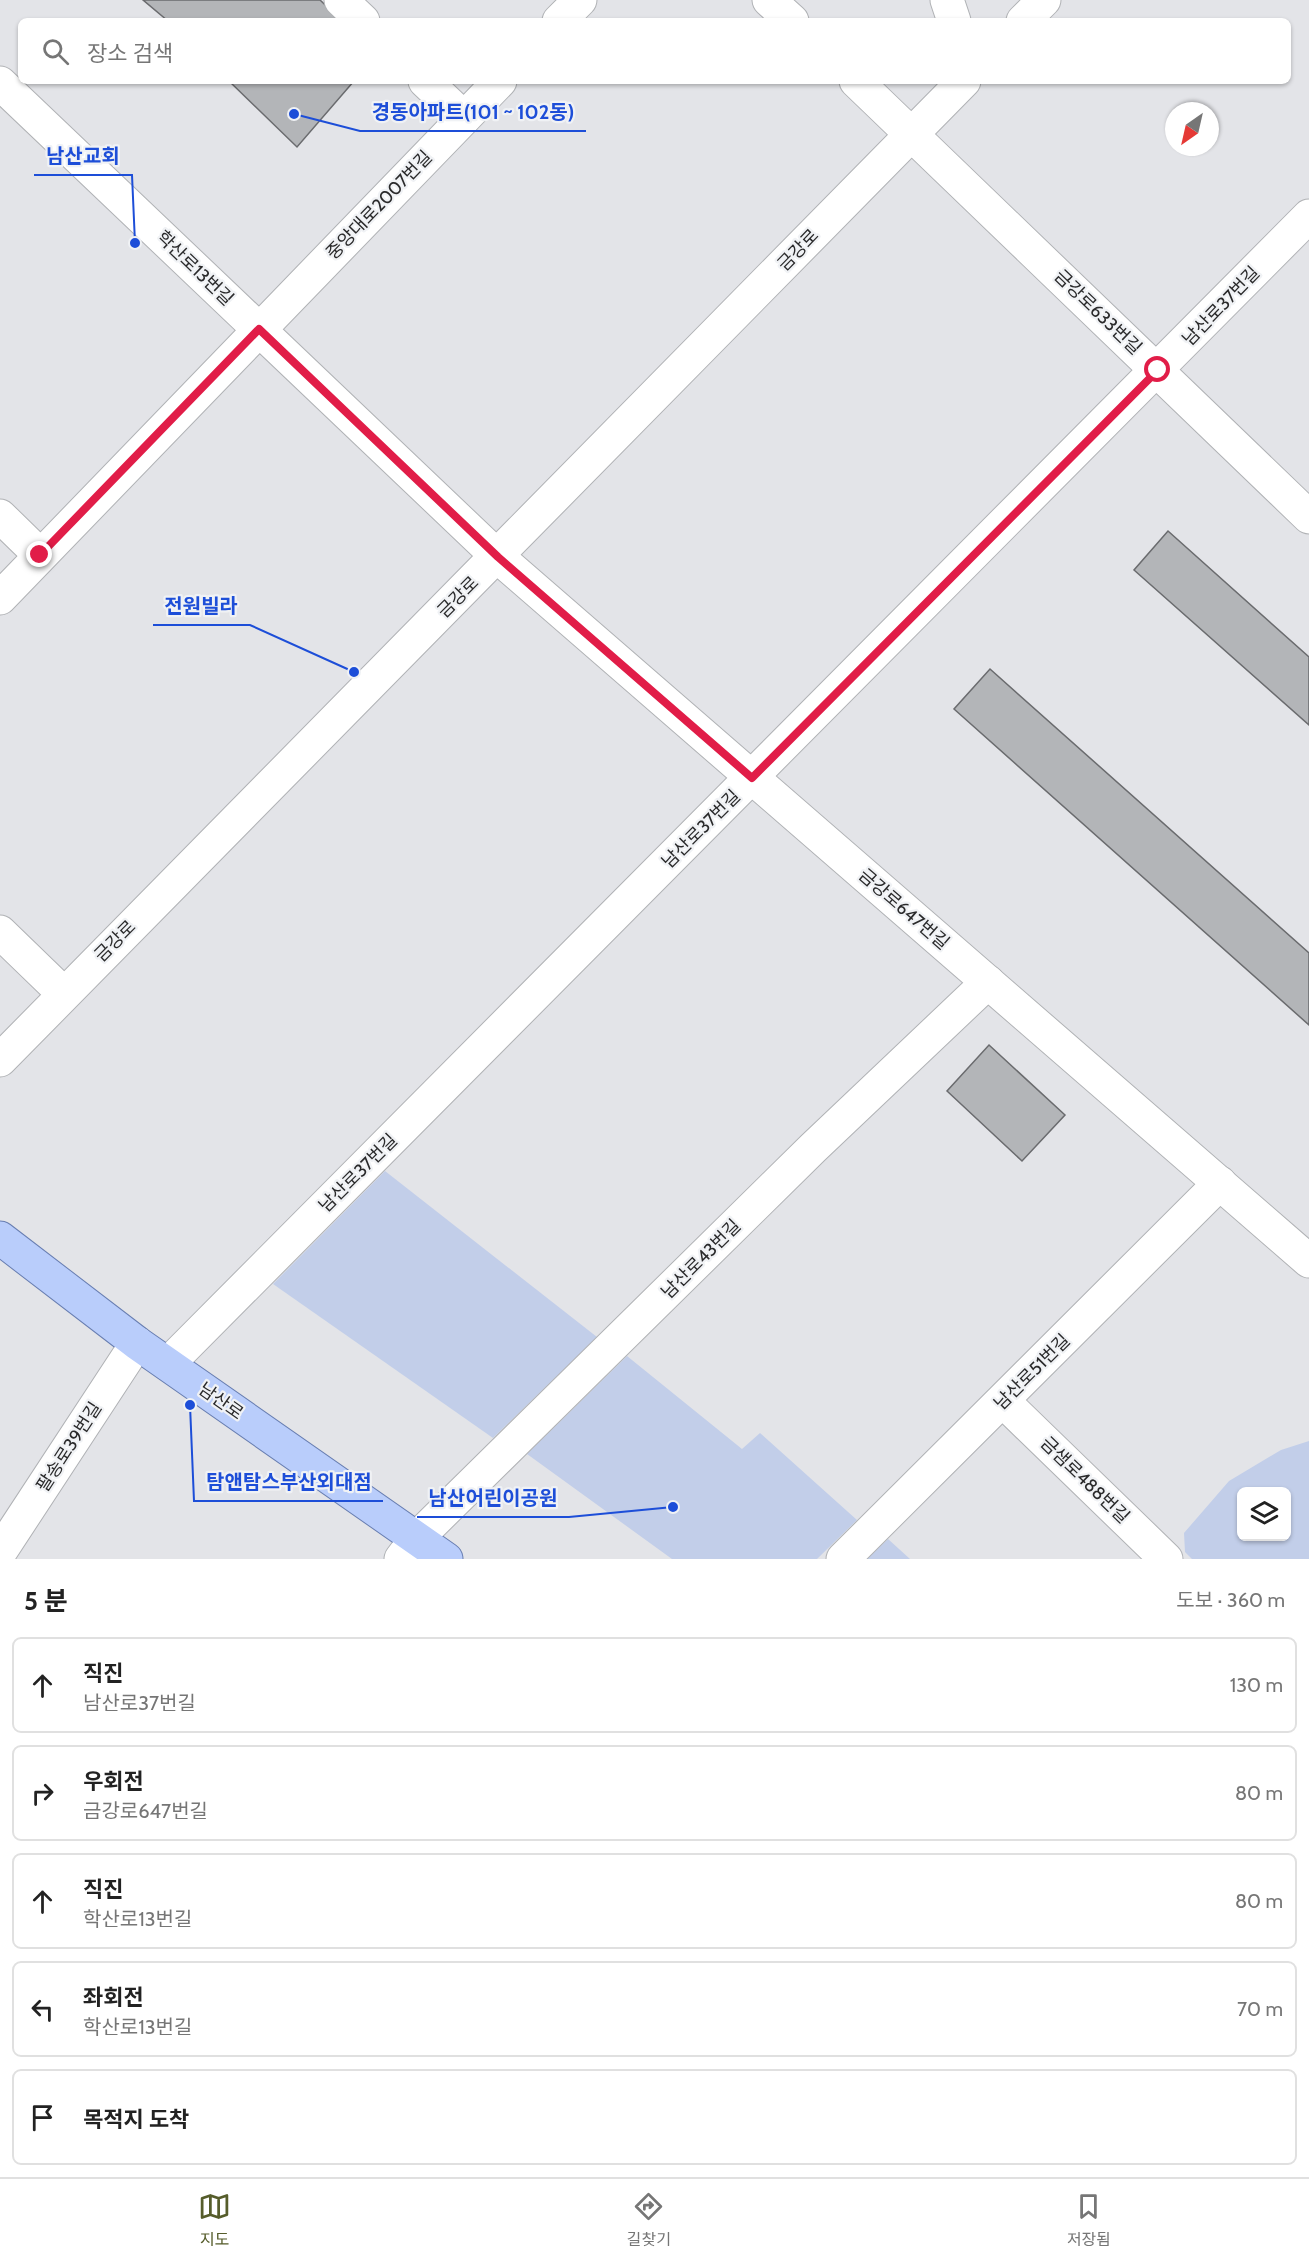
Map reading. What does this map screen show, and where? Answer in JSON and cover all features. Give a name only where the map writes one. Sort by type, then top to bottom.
[{"type":"main road","name":"남산로","points":[[0,1238],[409,1549],[446,1559]]},
{"type":"street","points":[[341,0],[360,18]]},
{"type":"street","points":[[562,18],[580,0]]},
{"type":"street","points":[[769,0],[789,18]]},
{"type":"street","points":[[947,0],[953,18]]},
{"type":"street","points":[[1026,18],[1044,0]]},
{"type":"street","name":"학산로13번길","points":[[0,83],[498,557]]},
{"type":"street","points":[[428,84],[464,118]]},
{"type":"street","name":"중앙대로2007번길","points":[[259,329],[497,84]]},
{"type":"street","points":[[859,84],[912,133]]},
{"type":"street","name":"금강로","points":[[0,1060],[63,993],[498,557],[961,84]]},
{"type":"street","name":"금강로633번길","points":[[912,133],[1309,516]]},
{"type":"street","name":"남산로37번길","points":[[168,1364],[1309,216]]},
{"type":"street","points":[[0,598],[259,329]]},
{"type":"street","points":[[0,516],[40,555]]},
{"type":"street","name":"금강로647번길","points":[[498,557],[1309,1261]]},
{"type":"street","points":[[0,932],[63,993]]},
{"type":"street","name":"남산로43번길","points":[[409,1549],[813,1148],[988,982]]},
{"type":"street","name":"남산로51번길","points":[[843,1559],[1220,1184]]},
{"type":"street","name":"팔송로39번길","points":[[0,1552],[137,1343]]},
{"type":"street","name":"금샘로488번길","points":[[1004,1401],[1167,1559]]},
{"type":"shaded area","points":[[385,1171],[597,1337],[493,1438],[273,1284]]},
{"type":"shaded area","points":[[627,1356],[742,1449],[760,1433],[857,1520],[817,1559],[672,1559],[527,1454]]},
{"type":"shaded area","points":[[1309,1441],[1309,1559],[1192,1559],[1185,1552],[1184,1533],[1229,1481],[1281,1450]]},
{"type":"shaded area","points":[[888,1539],[910,1559],[867,1559]]},
{"type":"building","points":[[143,0],[320,0],[339,18],[164,18]]},
{"type":"building","points":[[232,84],[351,84],[297,147]]},
{"type":"building","points":[[1168,531],[1309,657],[1309,725],[1134,570]]},
{"type":"building","points":[[990,669],[1309,953],[1309,1025],[954,709]]},
{"type":"building","points":[[989,1045],[1065,1115],[1022,1161],[947,1091]]},
{"type":"place","name":"경동아파트(101 ~ 102동)","points":[[294,114]]},
{"type":"place","name":"남산교회","points":[[135,243]]},
{"type":"place","name":"전원빌라","points":[[354,672]]},
{"type":"place","name":"탐앤탐스부산외대점","points":[[190,1405]]},
{"type":"place","name":"남산어린이공원","points":[[673,1507]]},
{"type":"route","points":[[40,555],[259,329],[498,557],[752,778],[1158,370]]}]
